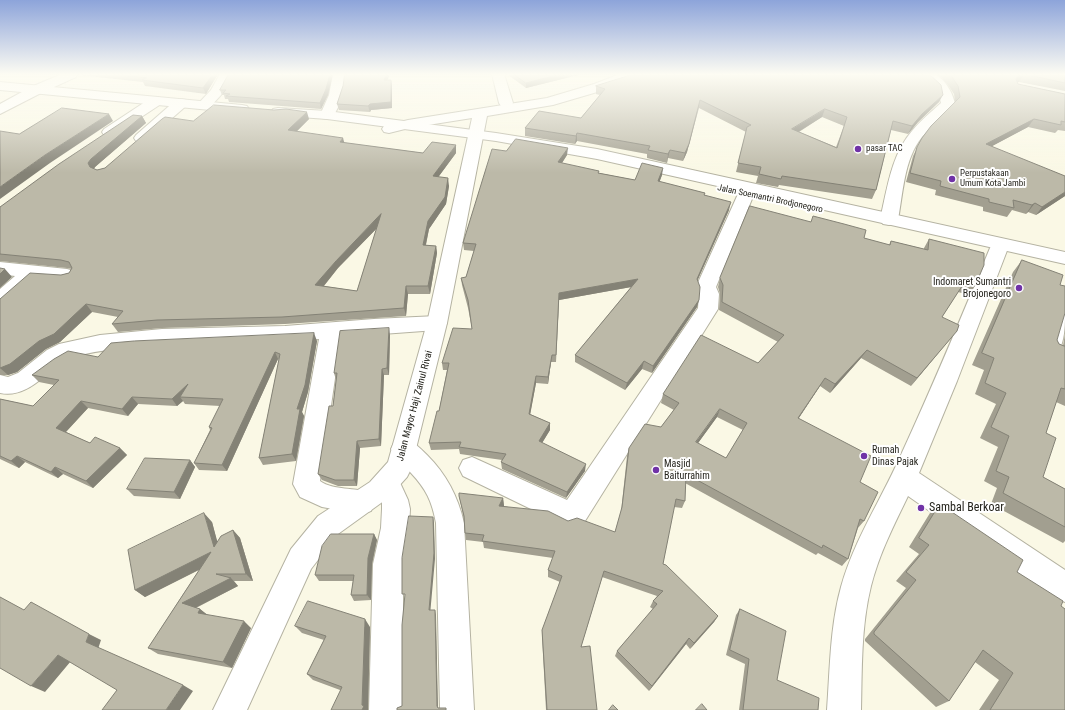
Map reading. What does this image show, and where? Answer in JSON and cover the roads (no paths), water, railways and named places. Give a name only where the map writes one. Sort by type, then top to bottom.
[{"type":"street","points":[[96,141],[147,107]]},
{"type":"street","points":[[130,147],[176,107]]},
{"type":"street","points":[[225,107],[254,110]]},
{"type":"street","points":[[327,115],[331,107]]},
{"type":"street","points":[[485,111],[493,107]]},
{"type":"street","points":[[390,129],[408,124],[518,107]]},
{"type":"street","points":[[881,220],[902,161],[913,139],[945,107]]},
{"type":"street","points":[[288,111],[408,124],[476,139],[295,119],[272,112],[288,111]]},
{"type":"street","name":"Jalan Mayor Haji Zainul Rivai","points":[[230,710],[301,560],[328,525],[379,490],[398,469],[437,323],[476,139],[477,126],[485,111]]},
{"type":"street","name":"Jalan Soemantri Brodjonegoro","points":[[476,139],[597,154],[1065,264]]},
{"type":"street","name":"Jalan Soemantri Brodjonegoro","points":[[476,139],[1065,258]]},
{"type":"street","points":[[472,468],[568,514],[575,512],[708,310],[709,294],[706,287],[746,194]]},
{"type":"street","points":[[844,710],[849,624],[857,586],[874,534],[904,478],[999,248]]},
{"type":"street","points":[[0,268],[66,275]]},
{"type":"street","points":[[0,300],[32,272]]},
{"type":"street","points":[[0,384],[9,386],[26,379],[55,356],[67,350],[100,344],[162,337],[285,334],[374,326],[437,323]]},
{"type":"street","points":[[331,330],[306,484],[310,490],[319,495],[361,502]]},
{"type":"street","points":[[404,449],[432,478],[442,493],[447,506],[450,523],[457,710]]},
{"type":"street","points":[[904,478],[1065,587]]},
{"type":"street","points":[[386,710],[388,564],[395,528],[396,509],[395,500],[387,482]]},
{"type":"lane","points":[[1053,352],[1065,315]]},
{"type":"place","name":"pasar TAC","points":[[858,149]]},
{"type":"place","name":"Perpustakaan Umum Kota Jambi","points":[[952,179]]},
{"type":"place","name":"Indomaret Sumantri Brojonegoro","points":[[1019,288]]},
{"type":"place","name":"Rumah Dinas Pajak","points":[[864,456]]},
{"type":"place","name":"Masjid Baiturrahim","points":[[656,470]]},
{"type":"place","name":"Sambal Berkoar","points":[[921,508]]}]
